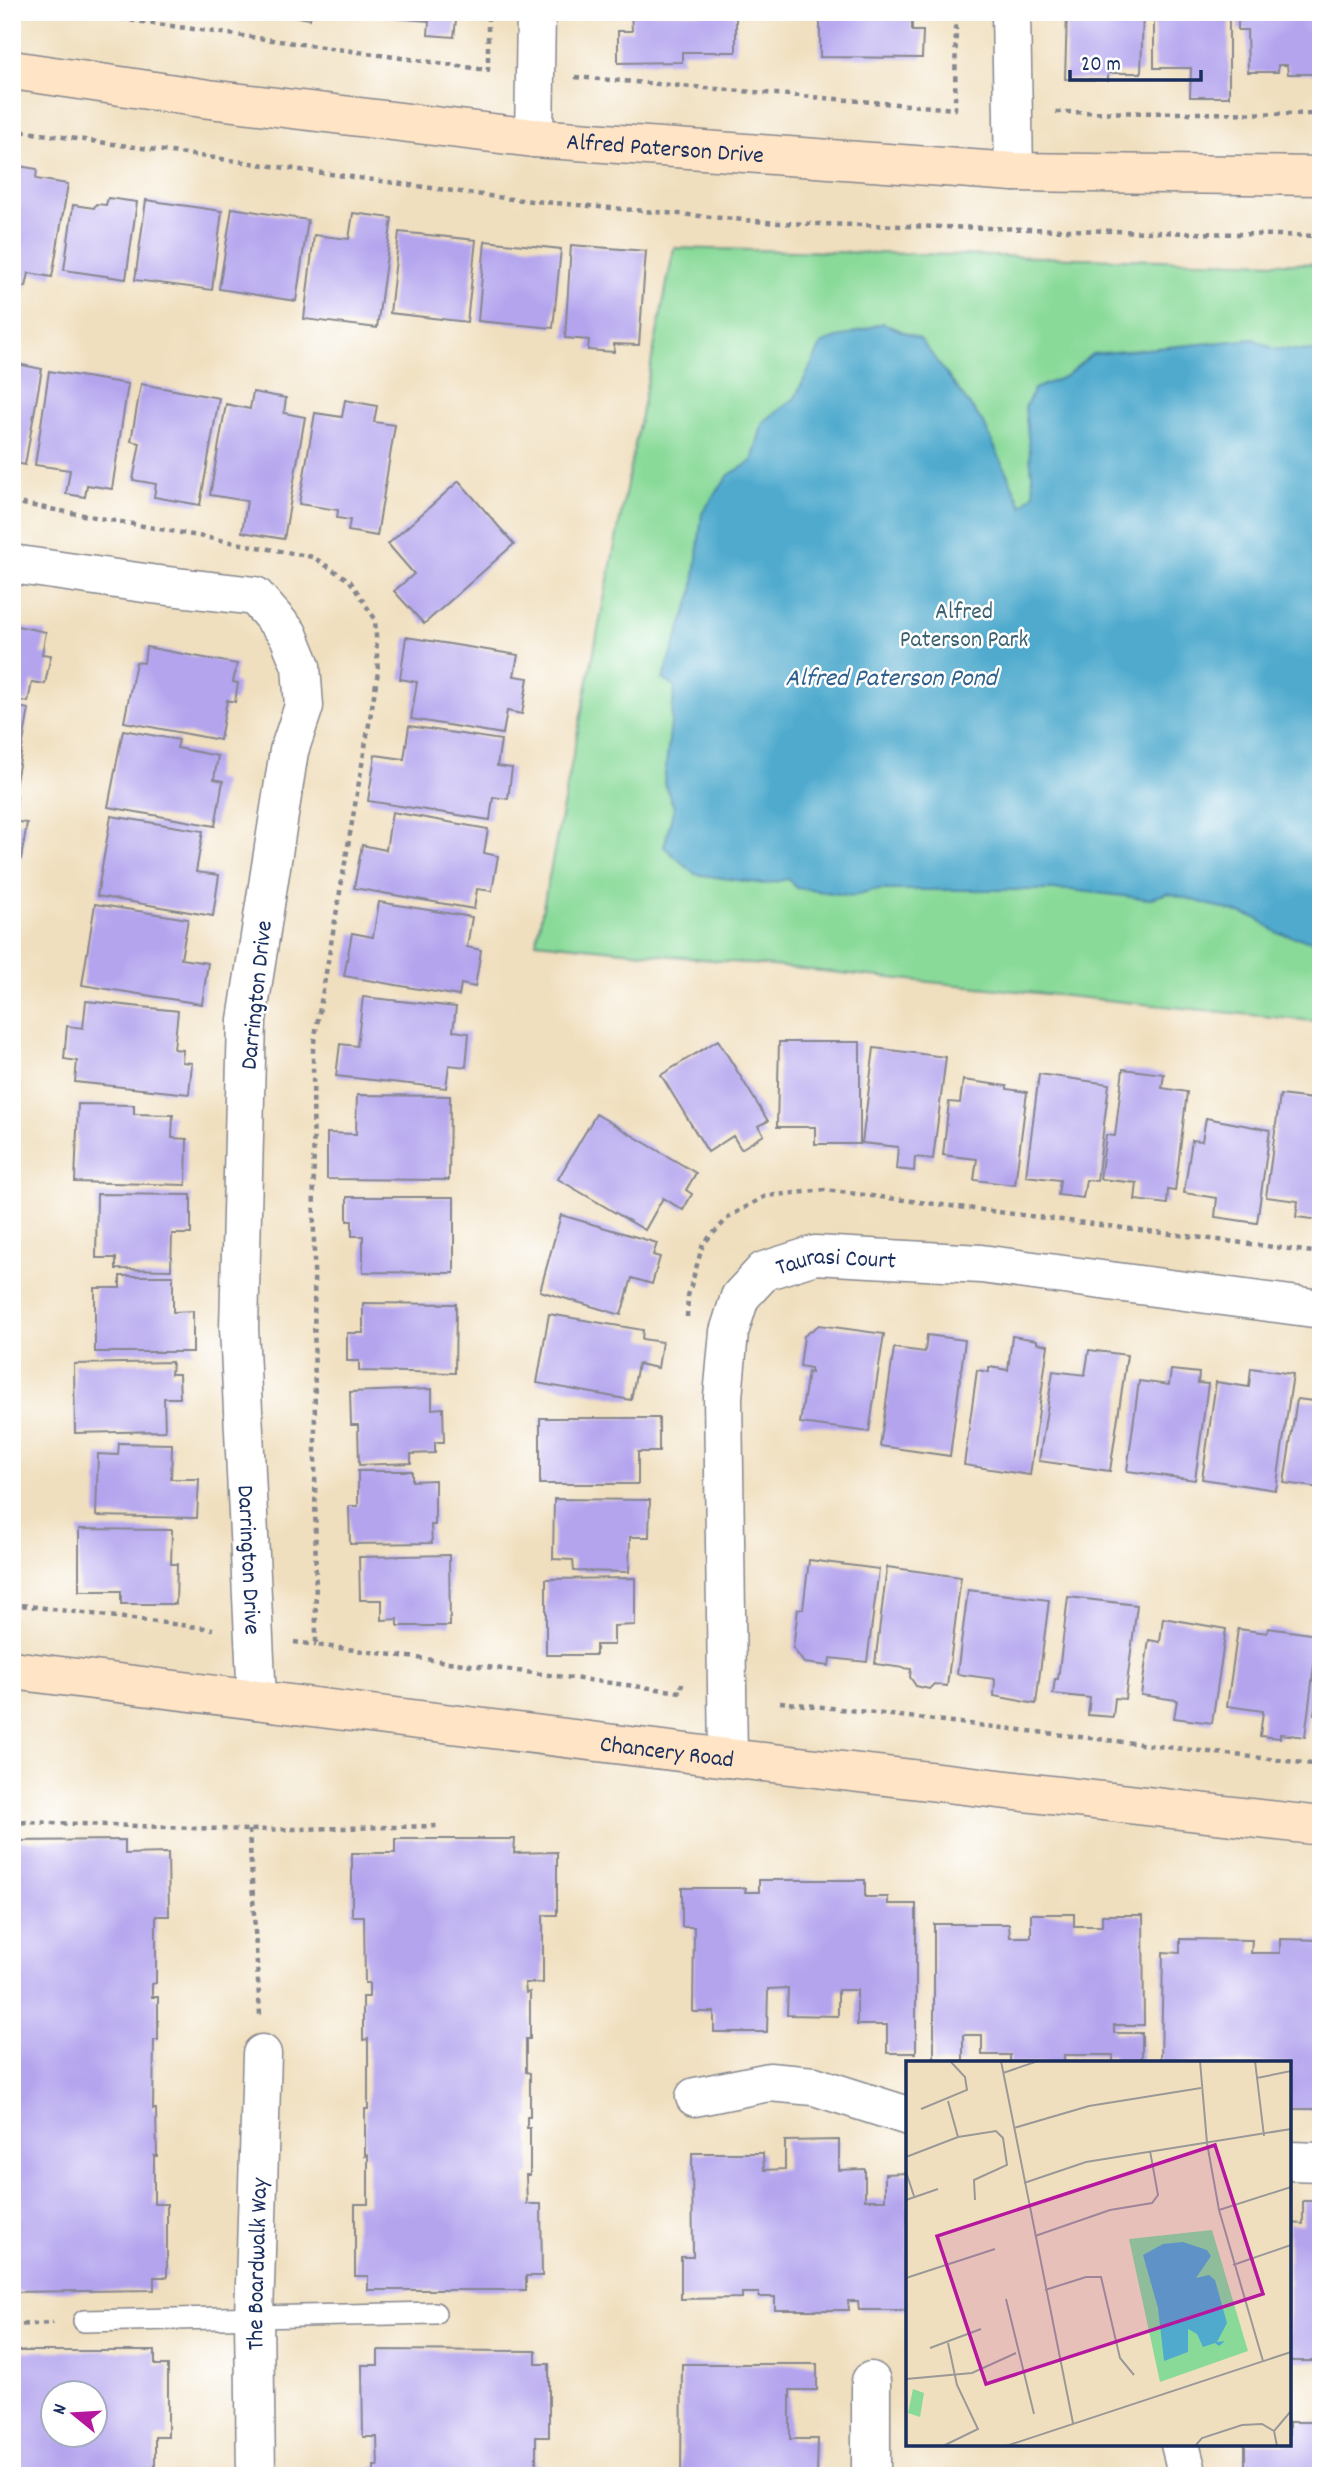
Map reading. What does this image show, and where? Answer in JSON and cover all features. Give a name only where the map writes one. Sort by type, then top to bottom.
[{"type":"street","points":[[534,138],[536,12]]},
{"type":"street","points":[[1011,12],[1014,172]]},
{"type":"street","name":"Alfred Paterson Drive","points":[[12,70],[209,99],[534,138],[1014,172],[1321,176]]},
{"type":"street","name":"Darrington Drive","points":[[12,564],[255,596],[288,634],[301,666],[304,706],[289,751],[247,1020],[239,1328],[257,1700]]},
{"type":"street","name":"Taurasi Court","points":[[728,1758],[723,1396],[729,1332],[740,1297],[764,1271],[815,1255],[981,1264],[1321,1310]]},
{"type":"street","name":"Chancery Road","points":[[12,1670],[728,1758],[1321,1826]]},
{"type":"street","name":"The Boardwalk Way","points":[[256,2476],[254,2317],[262,2054]]},
{"type":"street","points":[[695,2097],[769,2082],[814,2085],[906,2115]]},
{"type":"street","points":[[1291,2161],[1321,2162]]},
{"type":"street","points":[[871,2381],[872,2476]]},
{"type":"street","points":[[1180,2446],[1188,2476]]},
{"type":"lane","points":[[85,2322],[435,2313]]},
{"type":"path","points":[[71,12],[488,70],[955,109],[956,12]]},
{"type":"path","points":[[488,12],[488,70]]},
{"type":"path","points":[[1056,112],[1321,114]]},
{"type":"path","points":[[12,130],[511,199],[778,223],[1321,236]]},
{"type":"path","points":[[12,502],[313,557],[350,581],[376,619],[377,672],[313,1048],[316,1645]]},
{"type":"path","points":[[687,1323],[688,1296],[703,1244],[730,1216],[766,1196],[825,1190],[1321,1253]]},
{"type":"path","points":[[12,1604],[681,1692],[682,1679]]},
{"type":"path","points":[[780,1702],[1321,1765]]},
{"type":"path","points":[[12,1825],[25,1822],[250,1830],[439,1826]]},
{"type":"path","points":[[250,1830],[262,2054]]},
{"type":"green space","name":"Alfred Paterson Pond","points":[[674,248],[1321,264],[1321,1022],[536,942]]},
{"type":"water","name":"Alfred Paterson Pond","points":[[883,323],[920,339],[984,424],[1022,506],[1034,493],[1025,408],[1034,389],[1066,376],[1092,354],[1254,339],[1272,348],[1321,352],[1321,943],[1278,933],[1256,918],[1168,893],[1149,899],[1071,890],[873,890],[853,896],[797,888],[788,879],[764,884],[695,874],[664,847],[674,807],[664,783],[675,687],[663,679],[693,592],[702,513],[729,475],[752,461],[763,422],[795,398],[822,343]]},
{"type":"building","points":[[270,12],[311,12],[310,19]]},
{"type":"building","points":[[397,12],[457,12],[454,37],[428,35],[429,21],[396,18]]},
{"type":"building","points":[[631,12],[736,14],[736,52],[682,52],[682,62],[618,63],[618,31],[632,31]]},
{"type":"building","points":[[820,12],[912,12],[912,31],[923,31],[922,58],[820,57]]},
{"type":"building","points":[[1067,12],[1143,12],[1141,73],[1108,73],[1108,80],[1065,79]]},
{"type":"building","points":[[1154,12],[1229,12],[1229,97],[1190,97],[1191,68],[1154,68]]},
{"type":"building","points":[[1238,12],[1317,12],[1318,74],[1288,74],[1287,65],[1278,65],[1278,72],[1248,72],[1247,30],[1238,30]]},
{"type":"building","points":[[13,165],[37,169],[36,179],[68,184],[52,277],[29,273],[26,287],[12,285]]},
{"type":"building","points":[[108,198],[137,202],[126,279],[64,270],[73,205],[94,208],[96,204],[106,205]]},
{"type":"building","points":[[146,200],[222,211],[212,290],[135,280]]},
{"type":"building","points":[[232,208],[308,220],[296,301],[219,289]]},
{"type":"building","points":[[353,213],[392,218],[377,328],[304,319],[314,235],[349,239]]},
{"type":"building","points":[[399,232],[476,240],[467,322],[390,313]]},
{"type":"building","points":[[485,241],[561,249],[553,328],[478,321]]},
{"type":"building","points":[[571,245],[646,251],[639,345],[614,344],[614,352],[588,350],[589,340],[565,338]]},
{"type":"building","points":[[12,349],[19,351],[17,364],[42,369],[25,465],[12,462]]},
{"type":"building","points":[[49,371],[128,384],[112,489],[87,485],[85,497],[66,494],[70,470],[35,465]]},
{"type":"building","points":[[141,384],[219,398],[200,505],[154,497],[156,484],[133,480],[140,443],[131,441]]},
{"type":"building","points":[[253,392],[286,398],[284,413],[305,417],[284,539],[242,532],[247,501],[210,495],[226,404],[250,409]]},
{"type":"building","points":[[345,400],[377,406],[374,422],[395,425],[377,536],[348,531],[350,520],[337,518],[338,510],[299,504],[315,413],[342,417]]},
{"type":"building","points":[[459,481],[514,544],[424,624],[394,591],[414,574],[388,544]]},
{"type":"building","points":[[12,625],[46,632],[42,654],[51,655],[45,684],[32,682],[28,702],[12,699]]},
{"type":"building","points":[[406,637],[518,655],[514,676],[528,678],[522,714],[507,711],[503,734],[411,719],[417,682],[400,679]]},
{"type":"building","points":[[146,647],[237,664],[233,682],[238,683],[235,702],[227,700],[220,740],[124,722],[136,662],[144,663]]},
{"type":"building","points":[[12,706],[29,709],[15,787],[12,786]]},
{"type":"building","points":[[409,726],[501,740],[497,766],[512,768],[508,799],[493,797],[490,820],[368,801],[375,755],[404,759]]},
{"type":"building","points":[[123,730],[179,740],[177,748],[218,756],[214,779],[223,781],[215,826],[108,807]]},
{"type":"building","points":[[12,796],[17,797],[14,818],[12,818]]},
{"type":"building","points":[[392,812],[488,829],[484,853],[498,856],[492,891],[477,889],[474,909],[354,888],[362,845],[386,850]]},
{"type":"building","points":[[111,816],[203,831],[196,872],[219,875],[213,916],[97,896]]},
{"type":"building","points":[[12,821],[27,823],[21,859],[12,858]]},
{"type":"building","points":[[379,902],[472,917],[467,947],[481,950],[475,987],[461,984],[459,996],[344,976],[352,933],[373,937]]},
{"type":"building","points":[[95,904],[188,919],[181,959],[208,963],[202,1004],[82,985]]},
{"type":"building","points":[[363,997],[456,1007],[453,1031],[469,1033],[466,1067],[449,1065],[446,1088],[336,1076],[340,1044],[357,1046]]},
{"type":"building","points":[[86,1001],[178,1011],[174,1049],[183,1050],[182,1062],[192,1063],[189,1094],[75,1082],[77,1061],[64,1059],[67,1026],[83,1028]]},
{"type":"building","points":[[718,1040],[768,1121],[758,1126],[764,1135],[741,1149],[733,1136],[708,1152],[661,1075]]},
{"type":"building","points":[[779,1042],[860,1042],[860,1144],[815,1144],[815,1127],[777,1127]]},
{"type":"building","points":[[874,1048],[946,1057],[933,1159],[915,1157],[914,1171],[896,1169],[898,1147],[862,1143]]},
{"type":"building","points":[[1123,1069],[1164,1074],[1162,1088],[1187,1092],[1175,1191],[1168,1190],[1167,1204],[1135,1200],[1137,1183],[1100,1179],[1106,1135],[1115,1136]]},
{"type":"building","points":[[1039,1074],[1109,1084],[1097,1181],[1086,1180],[1083,1198],[1058,1195],[1060,1180],[1026,1176]]},
{"type":"building","points":[[963,1080],[1007,1086],[1007,1089],[1027,1092],[1015,1185],[974,1180],[977,1159],[943,1155],[949,1102],[960,1103]]},
{"type":"building","points":[[357,1095],[450,1096],[449,1180],[327,1179],[327,1133],[356,1134]]},
{"type":"building","points":[[1280,1095],[1321,1100],[1320,1220],[1296,1217],[1298,1201],[1266,1197]]},
{"type":"building","points":[[78,1104],[134,1105],[134,1114],[173,1115],[172,1138],[187,1139],[186,1185],[75,1182]]},
{"type":"building","points":[[596,1114],[696,1173],[686,1190],[692,1194],[683,1210],[663,1198],[645,1230],[558,1179]]},
{"type":"building","points":[[1206,1118],[1270,1130],[1257,1223],[1215,1217],[1217,1198],[1184,1193],[1192,1140],[1202,1141]]},
{"type":"building","points":[[97,1194],[191,1195],[191,1234],[172,1234],[171,1270],[116,1269],[116,1258],[96,1258]]},
{"type":"building","points":[[347,1197],[454,1197],[454,1273],[363,1272],[363,1236],[352,1236],[352,1221],[347,1221]]},
{"type":"building","points":[[561,1215],[657,1243],[653,1255],[660,1257],[652,1284],[632,1278],[621,1315],[540,1291]]},
{"type":"building","points":[[120,1276],[173,1276],[173,1312],[193,1311],[193,1352],[95,1352],[95,1288],[120,1288]]},
{"type":"building","points":[[363,1303],[456,1304],[455,1373],[359,1371],[359,1361],[347,1361],[347,1333],[363,1333]]},
{"type":"building","points":[[549,1314],[643,1330],[642,1339],[662,1342],[658,1368],[638,1364],[631,1400],[537,1383]]},
{"type":"building","points":[[819,1325],[884,1334],[869,1432],[800,1423],[808,1372],[811,1373],[811,1368],[800,1366],[804,1336]]},
{"type":"building","points":[[927,1335],[965,1340],[950,1456],[880,1446],[894,1348],[925,1352]]},
{"type":"building","points":[[1012,1336],[1037,1340],[1037,1343],[1048,1345],[1030,1475],[964,1465],[977,1370],[989,1372],[989,1367],[1008,1370]]},
{"type":"building","points":[[1089,1350],[1127,1355],[1110,1471],[1039,1461],[1053,1371],[1085,1375]]},
{"type":"building","points":[[172,1362],[171,1374],[179,1374],[180,1398],[164,1398],[165,1431],[75,1433],[74,1364]]},
{"type":"building","points":[[1251,1368],[1293,1374],[1276,1490],[1202,1479],[1216,1382],[1249,1387]]},
{"type":"building","points":[[1171,1370],[1199,1373],[1198,1383],[1208,1384],[1195,1480],[1127,1471],[1139,1381],[1169,1385]]},
{"type":"building","points":[[432,1389],[432,1409],[443,1408],[444,1442],[435,1442],[435,1453],[411,1454],[411,1463],[359,1465],[358,1425],[351,1425],[350,1392]]},
{"type":"building","points":[[1297,1399],[1321,1402],[1321,1488],[1284,1483]]},
{"type":"building","points":[[540,1418],[659,1418],[659,1452],[638,1452],[638,1484],[540,1484]]},
{"type":"building","points":[[119,1443],[172,1444],[171,1479],[199,1479],[197,1518],[96,1516],[98,1454],[118,1455]]},
{"type":"building","points":[[358,1471],[412,1471],[412,1481],[435,1480],[435,1525],[431,1525],[432,1543],[350,1544],[349,1506],[358,1506]]},
{"type":"building","points":[[554,1499],[650,1500],[649,1537],[630,1537],[629,1572],[574,1571],[573,1560],[553,1559]]},
{"type":"building","points":[[79,1529],[172,1530],[171,1564],[177,1564],[176,1604],[121,1604],[121,1591],[79,1591]]},
{"type":"building","points":[[449,1555],[450,1626],[398,1626],[398,1619],[382,1620],[382,1600],[360,1600],[359,1557]]},
{"type":"building","points":[[809,1560],[879,1569],[867,1662],[830,1658],[829,1666],[804,1663],[793,1648],[798,1609],[803,1609]]},
{"type":"building","points":[[887,1567],[961,1577],[947,1686],[934,1684],[929,1689],[916,1686],[910,1677],[911,1669],[875,1664]]},
{"type":"building","points":[[635,1578],[635,1625],[614,1626],[614,1645],[596,1645],[596,1655],[546,1655],[546,1579]]},
{"type":"building","points":[[968,1590],[1049,1600],[1036,1704],[994,1696],[995,1679],[957,1674]]},
{"type":"building","points":[[1068,1597],[1137,1605],[1125,1699],[1115,1698],[1113,1717],[1088,1715],[1090,1698],[1053,1694],[1055,1679],[1058,1679]]},
{"type":"building","points":[[1163,1618],[1226,1629],[1212,1723],[1174,1718],[1177,1700],[1141,1695],[1149,1640],[1160,1642]]},
{"type":"building","points":[[1268,1628],[1318,1635],[1305,1737],[1280,1734],[1280,1738],[1260,1736],[1263,1711],[1227,1706],[1238,1629],[1267,1633]]},
{"type":"building","points":[[1321,1681],[1321,1715],[1314,1714]]},
{"type":"building","points":[[395,1839],[515,1839],[514,1853],[557,1852],[557,1915],[543,1915],[543,1983],[525,1983],[526,1993],[530,1992],[530,2039],[526,2039],[526,2072],[530,2073],[530,2117],[527,2117],[527,2128],[530,2128],[530,2175],[526,2175],[527,2204],[541,2204],[542,2276],[526,2276],[526,2290],[368,2290],[368,2276],[355,2276],[355,2204],[368,2204],[365,2109],[368,2109],[368,2039],[363,2040],[363,1997],[369,1997],[369,1983],[365,1983],[364,1916],[352,1916],[352,1853],[395,1853]]},
{"type":"building","points":[[125,1840],[125,1854],[168,1853],[169,1916],[156,1916],[156,1983],[152,1984],[152,1997],[158,1997],[158,2040],[154,2040],[153,2109],[156,2109],[157,2156],[154,2156],[154,2204],[167,2204],[167,2277],[154,2277],[154,2290],[12,2292],[12,1841]]},
{"type":"building","points":[[759,1880],[865,1880],[865,1897],[888,1897],[888,1904],[916,1904],[916,2053],[887,2053],[887,2025],[857,2025],[857,1990],[838,1990],[838,2016],[787,2015],[788,1988],[768,1989],[767,2032],[714,2032],[714,2012],[693,2012],[694,1927],[682,1927],[682,1888],[746,1888],[745,1892],[759,1892]]},
{"type":"building","points":[[1031,1914],[1074,1914],[1074,1926],[1102,1926],[1102,1915],[1143,1915],[1144,2025],[1114,2025],[1114,2033],[1142,2033],[1142,2061],[1113,2061],[1113,2055],[1064,2055],[1064,2061],[1010,2061],[1010,2055],[982,2055],[982,2035],[963,2035],[963,2061],[934,2061],[934,1924],[1009,1924],[1010,1937],[1031,1937]]},
{"type":"building","points":[[1180,1939],[1252,1940],[1251,1953],[1280,1953],[1280,1939],[1321,1940],[1321,2109],[1291,2109],[1291,2061],[1161,2061],[1163,1952],[1180,1953]]},
{"type":"building","points":[[839,2140],[839,2170],[865,2169],[865,2200],[885,2200],[885,2174],[906,2173],[906,2310],[859,2310],[858,2301],[848,2301],[849,2310],[775,2310],[775,2297],[759,2297],[759,2293],[742,2293],[742,2298],[681,2299],[681,2257],[693,2257],[692,2153],[763,2153],[764,2170],[785,2169],[785,2141]]},
{"type":"building","points":[[1303,2201],[1321,2201],[1321,2361],[1291,2361],[1291,2223],[1303,2224]]},
{"type":"building","points":[[378,2350],[536,2351],[536,2364],[549,2364],[549,2437],[536,2437],[536,2476],[374,2476],[374,2466],[378,2466],[377,2437],[363,2437],[362,2365],[378,2365]]},
{"type":"building","points":[[12,2351],[155,2351],[155,2365],[168,2365],[168,2437],[155,2437],[155,2476],[12,2476]]},
{"type":"building","points":[[682,2364],[817,2364],[817,2390],[790,2390],[790,2439],[818,2439],[817,2476],[681,2476]]},
{"type":"building","points":[[1291,2422],[1321,2422],[1321,2476],[1245,2476],[1245,2446],[1291,2446]]},
{"type":"park label","name":"Alfred Paterson Park","points":[[964,624]]}]
